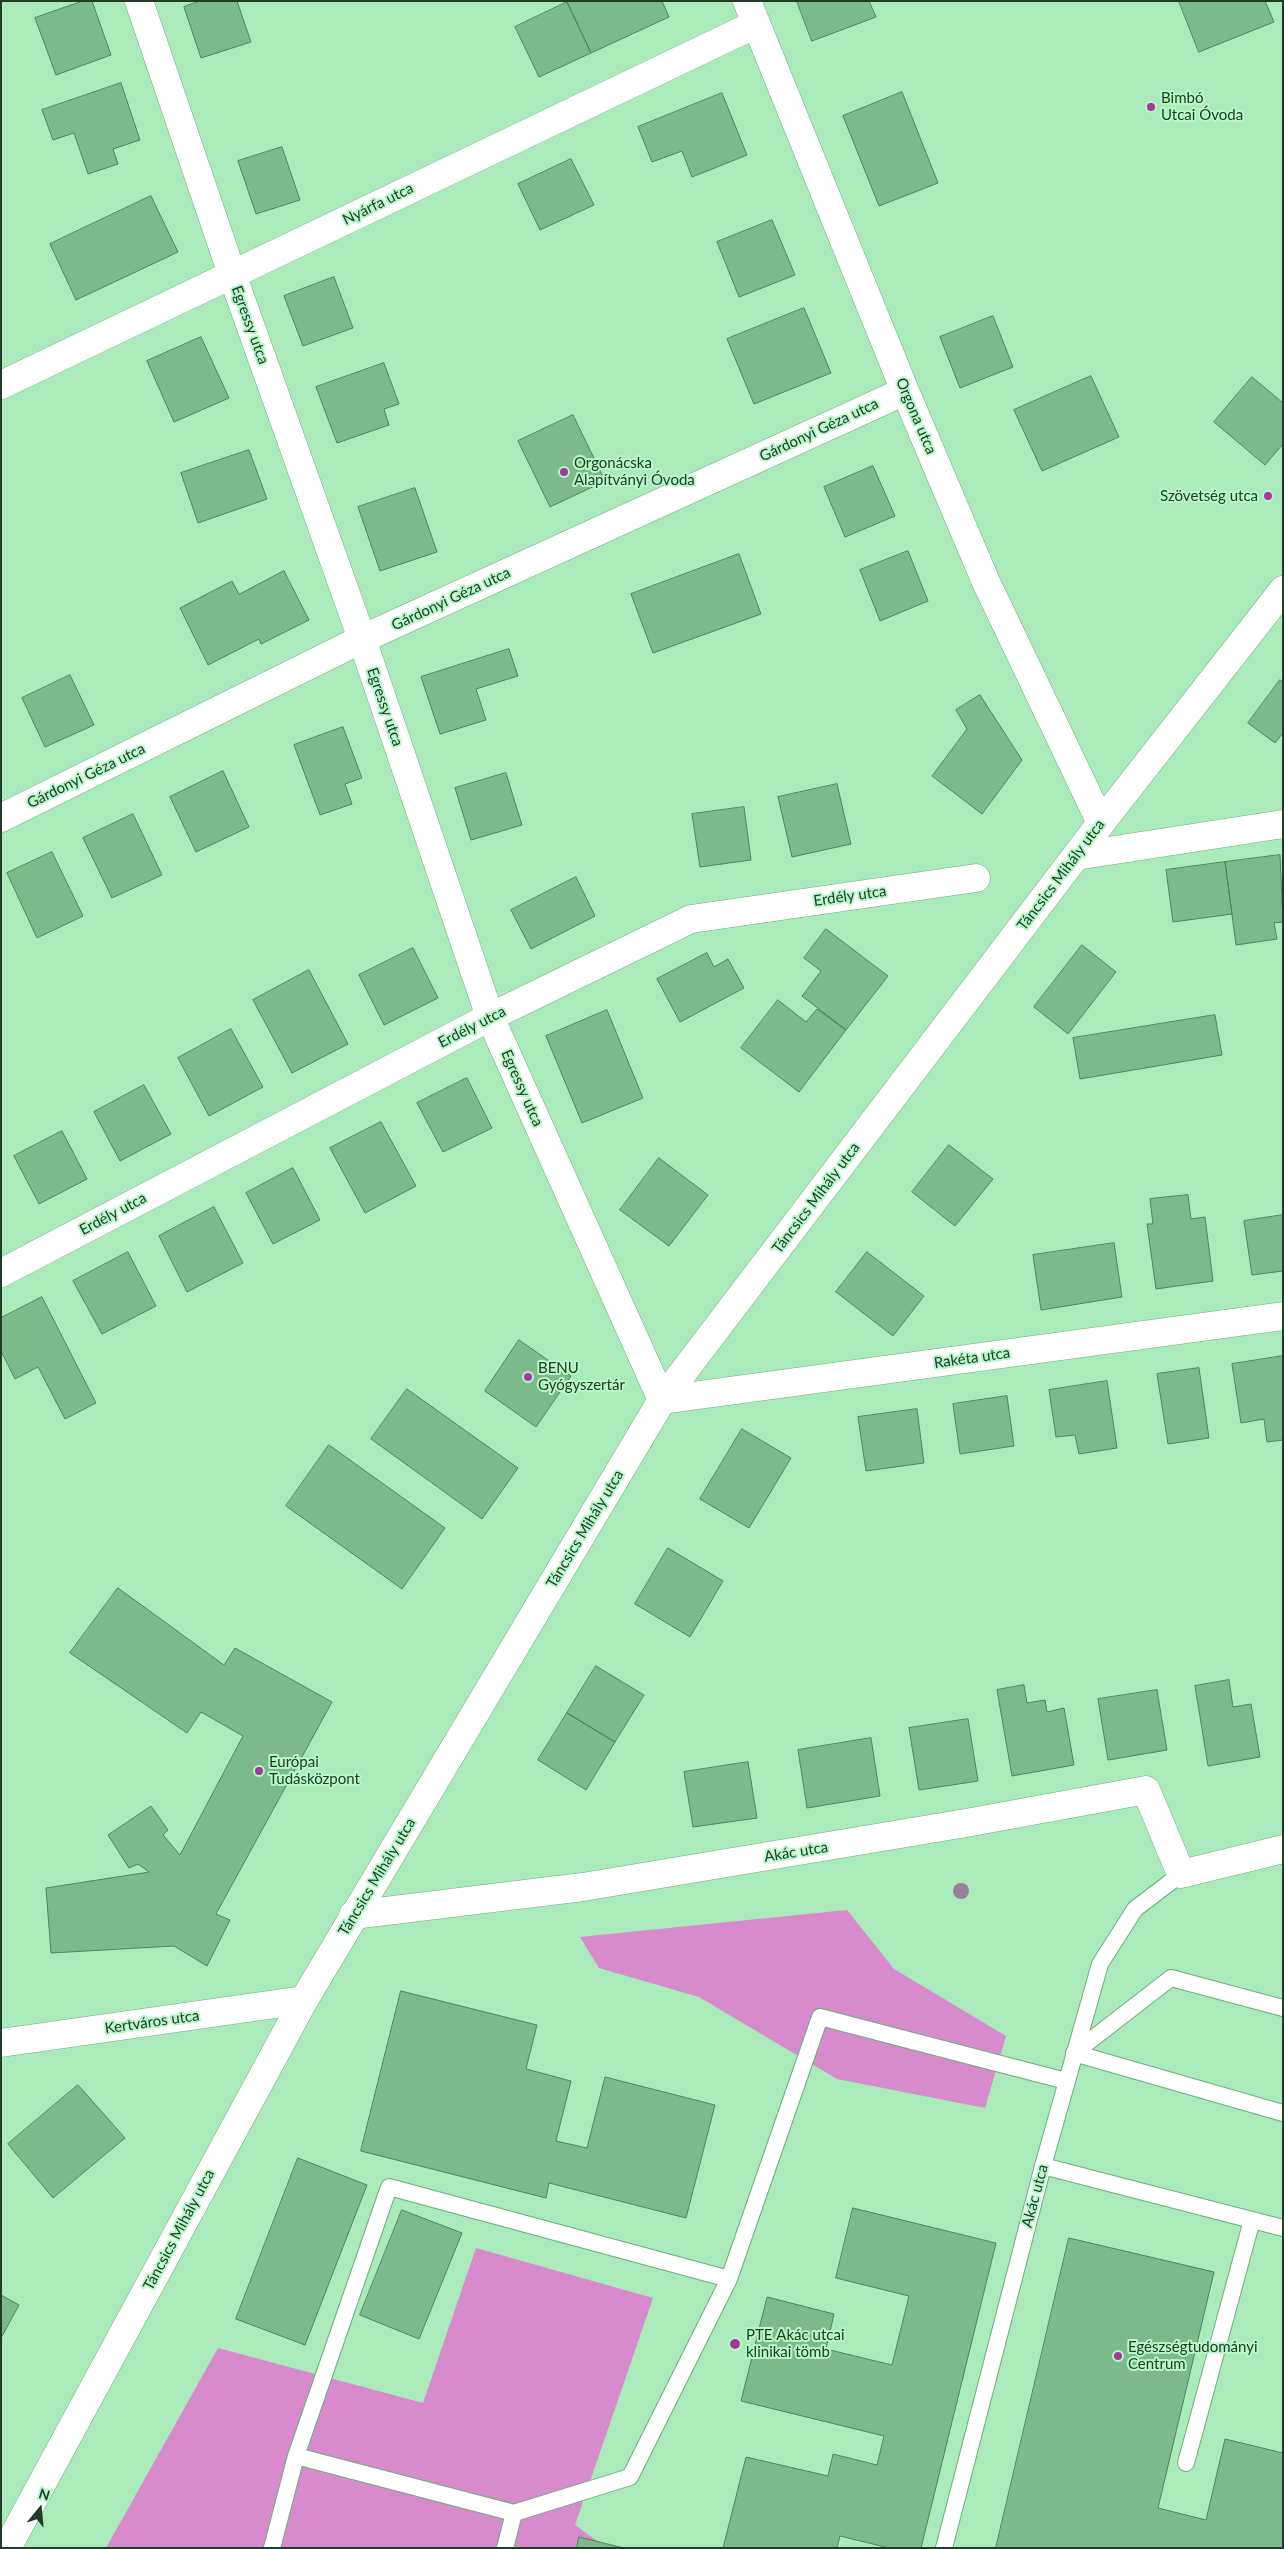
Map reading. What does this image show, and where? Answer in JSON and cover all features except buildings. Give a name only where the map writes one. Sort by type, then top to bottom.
[{"type":"street","name":"Egressy utca","points":[[139,1],[232,274],[362,639],[490,1017],[662,1400]]},
{"type":"street","name":"Nyárfa utca","points":[[1,385],[232,274],[751,13]]},
{"type":"street","name":"Orgona utca","points":[[751,13],[905,391],[986,582],[1101,823]]},
{"type":"street","name":"Gárdonyi Géza utca","points":[[1,818],[362,639],[905,391]]},
{"type":"street","name":"Táncsics Mihály utca","points":[[7,2548],[304,2000],[662,1400],[1101,823],[1283,590]]},
{"type":"street","points":[[1076,856],[1283,824]]},
{"type":"street","name":"Erdély utca","points":[[1,1273],[490,1017],[691,919],[976,878]]},
{"type":"street","name":"Rakéta utca","points":[[662,1400],[1283,1316]]},
{"type":"street","name":"Akác utca","points":[[353,1915],[583,1887],[966,1823],[1146,1790],[1181,1874],[1283,1849]]},
{"type":"street","name":"Kertváros utca","points":[[1,2043],[304,2000]]},
{"type":"lane","name":"Akác utca","points":[[944,2548],[1043,2166],[1100,1964],[1135,1909],[1181,1874]]},
{"type":"lane","points":[[1074,2053],[1171,1978],[1283,2008]]},
{"type":"lane","points":[[296,2456],[514,2512],[630,2477],[729,2279],[820,2017],[1066,2081]]},
{"type":"lane","points":[[1074,2053],[1283,2112]]},
{"type":"lane","points":[[1043,2166],[1283,2228]]},
{"type":"lane","points":[[272,2548],[296,2456],[389,2187],[729,2279]]},
{"type":"lane","points":[[1186,2463],[1252,2220]]},
{"type":"lane","points":[[505,2548],[514,2512]]},
{"type":"shaded area","points":[[847,1910],[894,1969],[1006,2036],[985,2108],[837,2079],[699,1997],[599,1968],[580,1937]]},
{"type":"shaded area","points":[[476,2248],[653,2298],[575,2525],[607,2548],[106,2548],[218,2348],[423,2403]]},
{"type":"place","name":"Bimbó Utcai Óvoda","points":[[1151,107]]},
{"type":"place","name":"Orgonácska Alapítványi Óvoda","points":[[564,472]]},
{"type":"place","name":"Szövetség utca","points":[[1268,496]]},
{"type":"place","name":"BENU Gyógyszertár","points":[[528,1377]]},
{"type":"place","name":"Európai Tudásközpont","points":[[259,1771]]},
{"type":"place","name":"PTE Akác utcai klinikai tömb","points":[[735,2344]]},
{"type":"place","name":"Egészségtudományi Centrum","points":[[1118,2356]]}]
